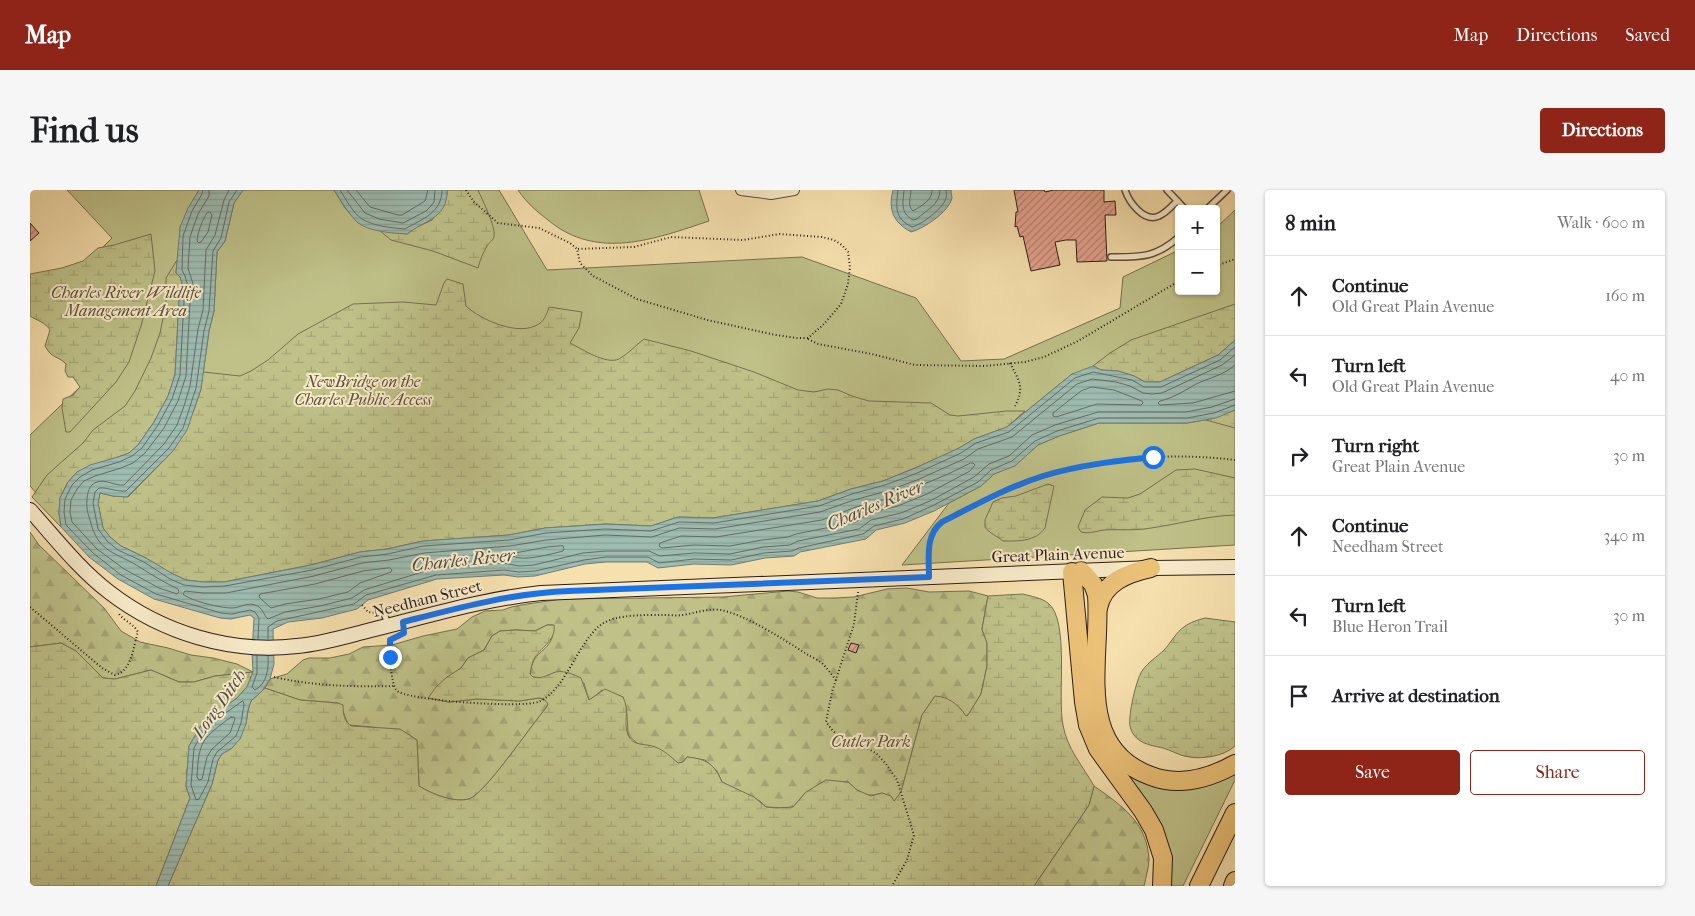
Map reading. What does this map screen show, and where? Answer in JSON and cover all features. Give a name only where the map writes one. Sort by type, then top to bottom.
[{"type":"highway","points":[[1098,610],[1103,593],[1111,584],[1129,574],[1151,568]]},
{"type":"highway","points":[[1076,571],[1089,579],[1095,589],[1098,610],[1097,711],[1103,732],[1115,751],[1125,761],[1144,774],[1158,779],[1173,781],[1206,777],[1235,764]]},
{"type":"highway","points":[[1076,571],[1084,702],[1088,725],[1098,749],[1143,811],[1154,830],[1162,858],[1162,886]]},
{"type":"highway","points":[[1199,886],[1235,813]]},
{"type":"highway","points":[[1233,886],[1235,881]]},
{"type":"main road","name":"Needham Street","points":[[30,510],[82,567],[124,603],[149,618],[178,631],[210,641],[243,646],[285,648],[329,641],[486,601],[541,592],[882,578]]},
{"type":"main road","name":"Great Plain Avenue","points":[[882,578],[1151,568],[1235,567]]},
{"type":"street","points":[[741,190],[770,194],[794,190]]},
{"type":"lane","points":[[1125,190],[1131,202],[1141,213],[1149,217],[1161,215],[1177,201]]},
{"type":"lane","points":[[1167,190],[1181,205]]},
{"type":"lane","points":[[1211,205],[1227,190]]},
{"type":"lane","points":[[1111,257],[1141,256],[1156,253],[1175,240]]},
{"type":"lane","points":[[384,612],[388,626]]},
{"type":"path","points":[[466,190],[474,202],[498,223],[539,228],[556,235],[577,249],[634,247],[671,237],[743,240],[780,234],[822,237],[834,240],[848,252],[850,267],[848,284],[834,314],[808,338]]},
{"type":"path","points":[[577,249],[580,263],[594,276],[637,299],[731,326],[797,338],[808,338],[818,344],[872,354],[915,365],[985,366],[1025,362],[1044,357],[1078,341],[1175,284]]},
{"type":"path","points":[[1220,265],[1235,259]]},
{"type":"path","points":[[1010,363],[1021,385],[1020,397],[1015,406]]},
{"type":"path","points":[[929,577],[929,544],[936,526],[980,502],[1028,481],[1063,471],[1153,457],[1200,457],[1235,460]]},
{"type":"path","points":[[860,579],[858,606],[854,624],[836,680],[826,722],[833,731],[847,742],[862,745],[877,754],[896,780],[914,835],[908,860],[892,886]]},
{"type":"path","points":[[30,607],[102,668],[115,675],[128,667],[138,632],[136,628],[119,614],[119,610],[124,603]]},
{"type":"path","points":[[362,605],[368,612],[384,612]]},
{"type":"path","points":[[403,622],[404,633],[392,638],[389,646],[394,686],[398,692],[404,695],[434,700],[465,703],[536,703],[548,696],[555,688],[588,638],[603,623],[626,617],[683,615],[709,610],[721,610],[744,619],[795,647],[823,664],[836,680]]},
{"type":"path","points":[[274,677],[327,685],[394,686]]},
{"type":"green space","name":"Charles River Wildlife Management Area","points":[[67,190],[199,190],[188,211],[180,342],[62,522],[30,486],[30,435],[108,360],[49,301],[112,238]]},
{"type":"green space","name":"NewBridge on the Charles Public Access","points":[[243,190],[334,190],[345,208],[358,223],[447,195],[447,190],[499,190],[547,270],[802,257],[916,298],[961,361],[1004,359],[1120,308],[1123,277],[1175,252],[1175,295],[1220,295],[1220,224],[1235,210],[1235,340],[1072,374],[1007,427],[146,558],[121,546],[100,493],[201,389],[209,331],[214,311],[217,252],[225,241],[234,203]]},
{"type":"green space","points":[[447,190],[478,190],[488,213],[493,226],[494,237],[488,245],[478,268],[433,251],[391,240],[379,230],[407,234],[432,220],[447,195]]},
{"type":"green space","points":[[518,190],[699,190],[709,221],[668,234],[627,243],[606,243],[586,240],[567,233],[548,220]]},
{"type":"green space","points":[[151,234],[155,271],[141,326],[129,362],[116,382],[70,432],[66,432],[62,408],[63,399],[73,395],[80,387],[73,377],[68,377],[65,371],[66,364],[52,355],[45,346],[50,330],[48,327],[30,316],[30,274],[62,268],[83,261],[98,248]]},
{"type":"green space","points":[[177,260],[176,273],[182,283],[179,301],[175,375],[168,396],[154,422],[138,445],[129,453],[77,472],[68,482],[60,498],[59,513],[61,527],[32,497],[47,475],[83,443],[93,430],[125,406],[135,391],[151,358],[160,333],[166,304],[166,278]]},
{"type":"green space","points":[[447,279],[463,284],[466,306],[481,317],[511,328],[531,328],[539,324],[547,314],[549,307],[582,312],[579,328],[570,343],[594,356],[608,360],[619,359],[626,355],[644,339],[691,351],[754,372],[798,390],[814,392],[828,389],[838,390],[869,401],[931,403],[950,415],[958,416],[1025,411],[1007,427],[974,439],[939,458],[883,481],[851,489],[818,501],[713,518],[678,517],[651,526],[605,524],[545,528],[509,535],[423,541],[387,549],[360,552],[311,565],[224,582],[186,580],[121,546],[103,528],[98,503],[100,493],[128,497],[173,451],[194,410],[201,389],[203,372],[240,376],[268,360],[298,334],[353,304],[403,302],[436,305]]},
{"type":"green space","points":[[1235,304],[1235,340],[1218,355],[1160,382],[1145,382],[1118,371],[1101,370],[1093,366],[1131,340]]},
{"type":"green space","points":[[1235,410],[1235,545],[902,565],[949,503],[981,486],[994,474],[1015,465],[1038,445],[1099,423],[1187,423],[1216,418]]},
{"type":"green space","points":[[1235,410],[1235,428],[1206,420]]},
{"type":"green space","points":[[1195,469],[1235,478],[1235,515],[1139,529],[1104,530],[1087,533],[1081,532],[1078,527],[1085,510],[1102,497],[1128,498],[1140,494],[1176,470]]},
{"type":"green space","points":[[1048,484],[1054,486],[1045,528],[1041,533],[1026,540],[1003,541],[985,527],[985,520],[993,502]]},
{"type":"green space","points":[[30,532],[39,545],[104,608],[121,631],[140,642],[237,664],[253,672],[215,676],[194,682],[179,682],[151,670],[115,679],[103,678],[76,651],[61,643],[30,647]]},
{"type":"green space","name":"Cutler Park","points":[[907,588],[929,592],[969,591],[988,596],[982,629],[987,643],[987,666],[981,694],[968,715],[965,716],[960,708],[935,696],[922,715],[901,792],[894,802],[882,793],[863,794],[848,782],[806,792],[793,807],[766,807],[760,801],[722,782],[717,771],[705,760],[687,757],[683,762],[678,763],[655,747],[639,745],[628,735],[627,714],[623,697],[602,690],[589,701],[584,683],[548,676],[544,678],[533,677],[530,674],[537,656],[552,638],[553,625],[547,625],[535,631],[500,631],[492,636],[484,650],[468,658],[461,668],[428,698],[449,702],[477,699],[519,701],[539,698],[547,701],[546,708],[497,772],[486,785],[469,799],[457,800],[443,797],[419,786],[417,740],[414,738],[372,727],[349,725],[338,703],[300,700],[265,688],[270,679],[287,674],[303,660],[309,658],[330,658],[349,654],[363,647],[392,645],[457,629],[472,617],[485,611],[503,610],[527,604],[562,599],[723,597],[788,591],[817,598],[835,598],[854,597],[887,589]]},
{"type":"green space","points":[[1023,594],[1045,601],[1055,612],[1061,642],[1062,712],[1065,734],[1072,750],[1094,786],[1089,805],[1034,886],[168,886],[212,784],[218,760],[222,754],[232,748],[246,724],[251,701],[265,688],[300,700],[343,705],[346,720],[352,726],[400,729],[417,740],[419,786],[443,797],[457,800],[469,799],[486,785],[497,772],[548,704],[544,699],[539,698],[519,701],[477,699],[449,702],[428,698],[447,677],[461,668],[468,658],[484,650],[492,636],[500,631],[535,631],[547,625],[554,625],[553,635],[535,657],[530,674],[533,677],[539,678],[556,672],[567,672],[578,676],[581,678],[589,700],[605,689],[623,697],[626,707],[628,735],[636,743],[658,748],[678,763],[683,762],[687,757],[705,761],[713,767],[722,782],[754,797],[766,807],[793,807],[806,792],[826,780],[848,782],[857,790],[871,796],[882,793],[891,796],[894,801],[901,792],[922,715],[935,696],[953,702],[966,716],[981,694],[987,666],[987,643],[982,629],[988,596]]},
{"type":"green space","points":[[1205,618],[1235,622],[1235,746],[1218,755],[1190,757],[1139,740],[1132,732],[1130,714],[1137,682],[1144,668],[1164,650],[1181,629],[1191,622]]},
{"type":"green space","points":[[61,643],[76,651],[103,678],[115,679],[151,670],[179,682],[194,682],[215,676],[253,672],[247,687],[237,698],[202,724],[189,746],[186,786],[190,798],[156,886],[30,886],[30,647]]},
{"type":"green space","points":[[1117,761],[1142,778],[1235,772],[1235,780],[1183,886],[1168,886]]},
{"type":"green space","points":[[1094,786],[1114,800],[1131,816],[1143,835],[1149,859],[1144,886],[1034,886],[1089,805]]},
{"type":"water","name":"Charles River","points":[[199,190],[243,190],[234,203],[225,241],[217,252],[214,311],[209,331],[201,389],[187,430],[173,451],[127,497],[100,493],[98,503],[103,528],[110,537],[121,546],[186,580],[224,582],[311,565],[360,552],[387,549],[423,541],[509,535],[545,528],[606,524],[651,526],[678,517],[713,518],[818,501],[851,489],[883,481],[959,448],[974,439],[1007,427],[1072,374],[1093,366],[1101,370],[1118,371],[1145,382],[1160,382],[1218,355],[1235,340],[1235,410],[1216,418],[1187,423],[1099,423],[1059,436],[1038,445],[1015,466],[994,474],[981,486],[934,511],[905,523],[876,530],[866,539],[800,552],[794,556],[765,558],[731,565],[694,564],[658,568],[647,562],[606,562],[585,564],[535,576],[518,577],[504,575],[437,579],[368,600],[357,609],[322,618],[288,622],[273,629],[274,664],[270,679],[262,691],[251,701],[246,724],[240,739],[232,748],[222,754],[218,760],[212,784],[168,886],[156,886],[190,798],[186,786],[189,746],[202,724],[237,698],[247,687],[253,672],[254,618],[250,615],[231,619],[220,618],[154,599],[118,579],[89,557],[61,527],[59,513],[60,498],[68,482],[77,472],[90,465],[129,453],[138,445],[154,422],[168,396],[175,375],[179,301],[182,283],[176,273],[180,227],[188,208]]},
{"type":"water","points":[[334,190],[447,190],[444,207],[440,213],[407,234],[368,228],[357,222]]},
{"type":"water","points":[[893,190],[951,190],[952,198],[946,209],[935,219],[911,232],[900,224],[893,215],[891,204]]},
{"type":"building","points":[[1014,190],[1044,190],[1045,192],[1054,190],[1104,190],[1104,202],[1115,201],[1116,215],[1105,215],[1107,261],[1077,262],[1076,240],[1066,240],[1055,242],[1060,265],[1031,271],[1023,236],[1020,237],[1017,226],[1015,227],[1016,212],[1018,212]]},
{"type":"building","points":[[30,223],[39,233],[30,241]]},
{"type":"building","points":[[851,643],[859,645],[856,653],[848,650]]},
{"type":"route","points":[[390,657],[390,640],[404,633],[403,622],[486,601],[519,595],[541,592],[929,577],[928,552],[930,538],[936,526],[942,522],[980,502],[1044,476],[1108,463],[1153,457]]},
{"type":"water label","name":"Long Ditch","points":[[219,704]]}]
